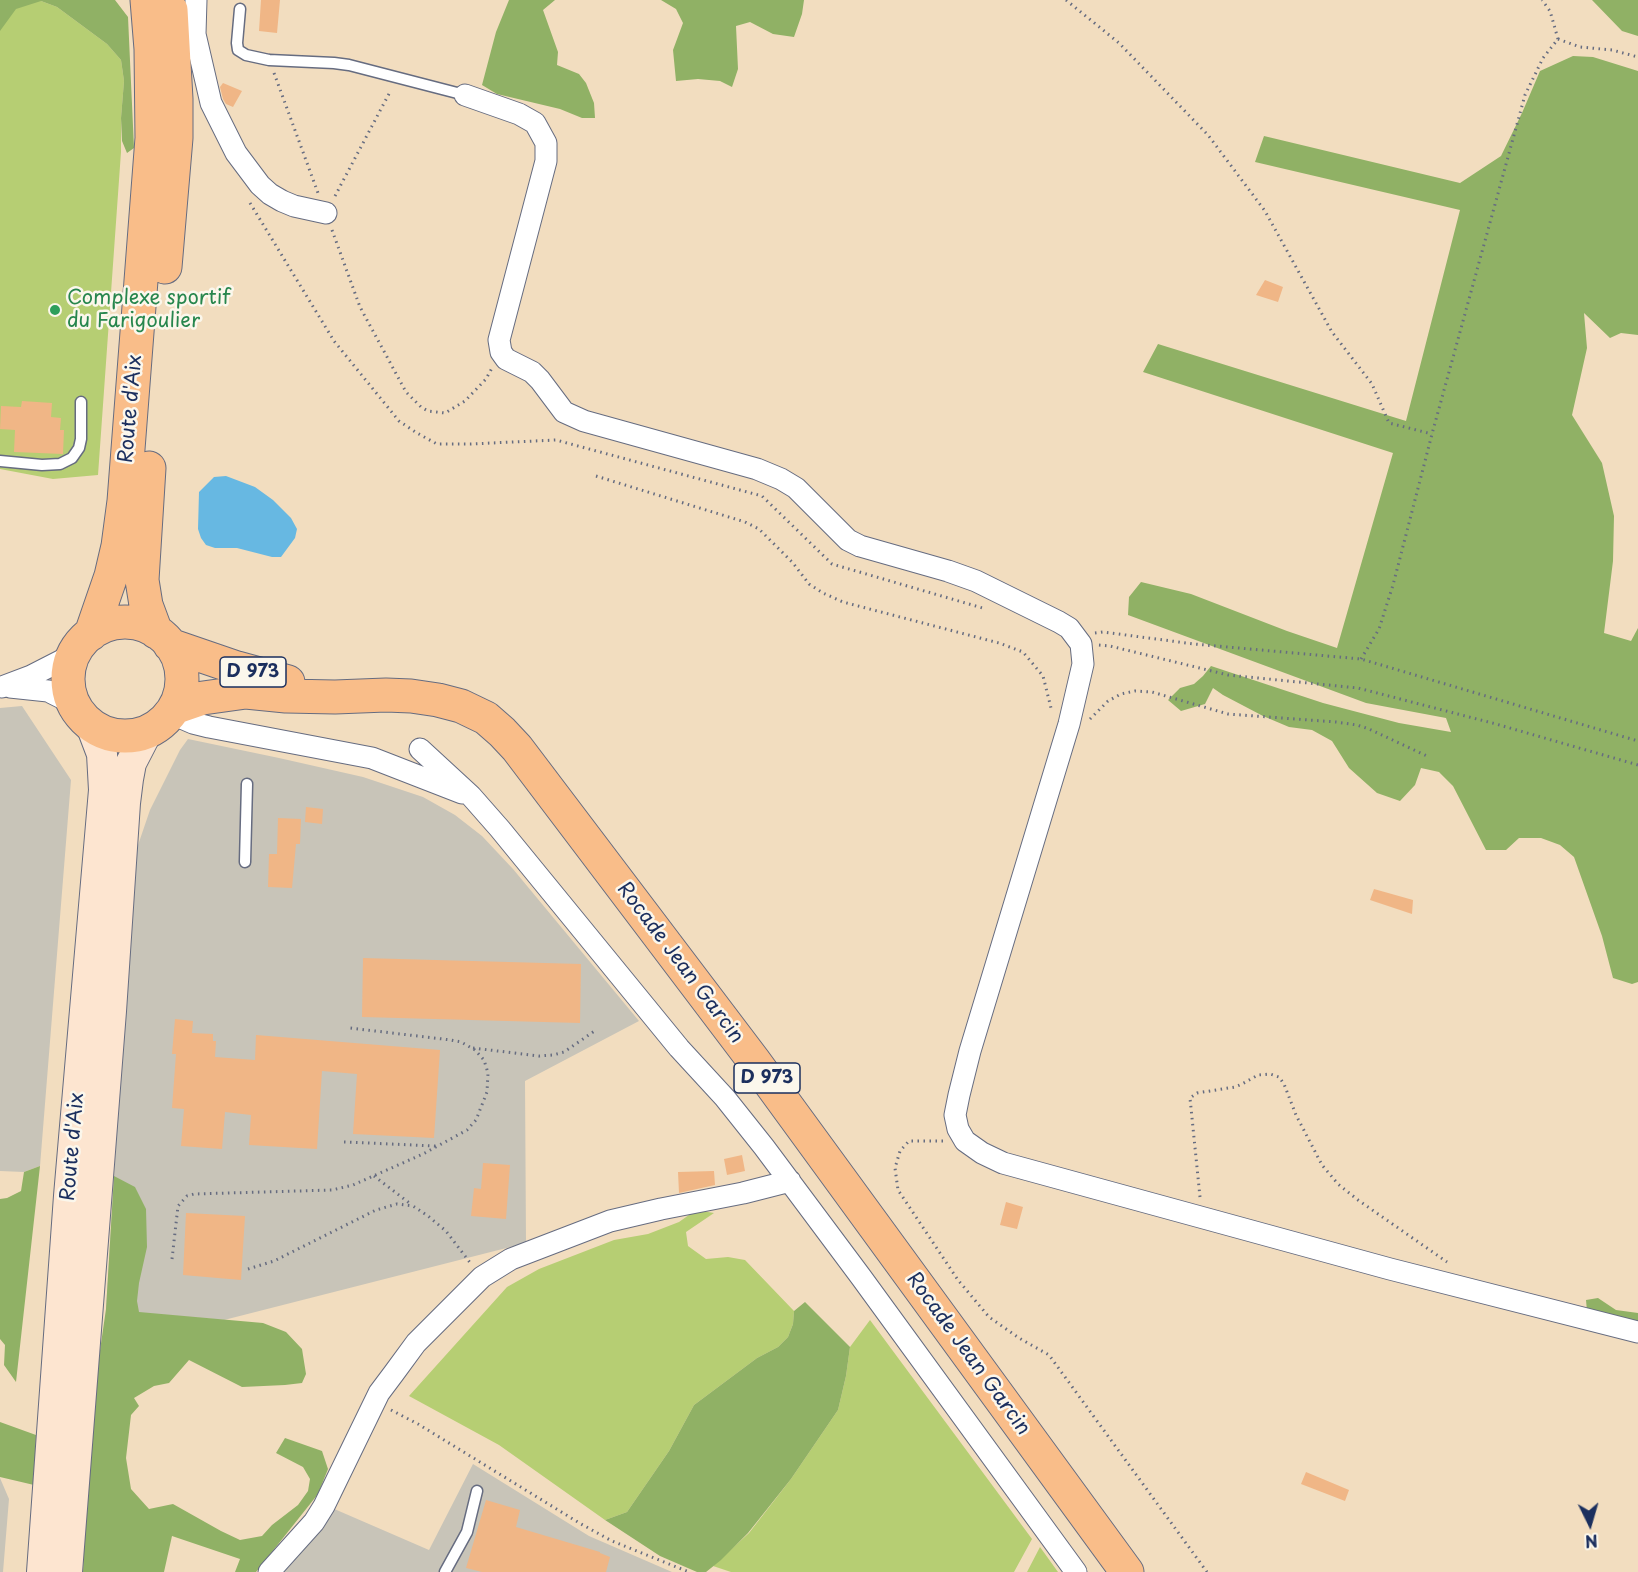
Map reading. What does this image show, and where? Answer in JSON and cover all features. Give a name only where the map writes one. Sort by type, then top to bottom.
[{"type":"main road","name":"Route d'Aix","points":[[82,644],[111,576],[118,546],[125,490],[152,138],[151,49],[147,0]]},
{"type":"main road","name":"Route d'Aix","points":[[163,638],[146,605],[142,580],[148,478],[176,138],[170,0]]},
{"type":"main road","points":[[116,623],[144,626],[163,638],[177,656],[182,676],[180,695],[164,718],[132,736],[118,736],[104,732],[82,714],[70,692],[68,679],[70,666],[82,644],[103,627],[116,623]]},
{"type":"main road","name":"Rocade Jean Garcin","points":[[163,638],[237,668],[336,697]]},
{"type":"main road","name":"Rocade Jean Garcin","points":[[164,718],[203,698],[236,693],[336,697],[411,696],[461,706],[486,718],[502,732],[517,748],[754,1061],[1127,1572]]},
{"type":"main road","name":"Route d'Aix","points":[[42,1572],[70,1184],[104,790],[102,754],[82,714]]},
{"type":"main road","name":"Route d'Aix","points":[[67,1572],[128,779],[131,763],[164,718]]},
{"type":"street","points":[[196,0],[195,34],[211,103],[236,153],[260,185],[270,194],[294,206],[326,213]]},
{"type":"street","points":[[465,96],[527,118],[535,123],[546,142],[546,161],[499,340],[501,352],[506,359],[532,372],[564,411],[572,416],[757,469],[781,479],[796,488],[848,540],[860,546],[976,581],[1070,628],[1080,641],[1083,664],[1069,724],[958,1095],[956,1115],[958,1129],[965,1142],[982,1154],[1003,1163],[1390,1269],[1638,1332]]},
{"type":"street","points":[[1,687],[31,676],[82,644]]},
{"type":"street","points":[[1,687],[48,691],[82,714]]},
{"type":"street","points":[[164,718],[372,758],[471,796]]},
{"type":"street","name":"Rocade Jean Garcin","points":[[420,749],[471,796],[500,829],[679,1048],[725,1098],[790,1181],[1076,1572]]},
{"type":"street","points":[[269,1572],[314,1522],[324,1506],[379,1393],[416,1343],[482,1276],[511,1259],[610,1221],[790,1181]]},
{"type":"lane","points":[[240,9],[238,50],[246,55],[269,60],[350,65],[465,96]]},
{"type":"lane","points":[[0,461],[42,465],[60,464],[72,458],[79,448],[81,439],[81,402]]},
{"type":"lane","points":[[245,862],[248,784]]},
{"type":"lane","points":[[445,1572],[466,1532],[477,1491]]},
{"type":"path","points":[[1066,0],[1119,43],[1208,135],[1265,211],[1332,332],[1372,384],[1389,423],[1432,434]]},
{"type":"path","points":[[1542,0],[1550,10],[1558,39]]},
{"type":"path","points":[[1361,659],[1379,629],[1393,585],[1525,95],[1543,58],[1558,39]]},
{"type":"path","points":[[1558,39],[1580,46],[1612,50],[1638,57]]},
{"type":"path","points":[[269,60],[360,307],[406,392],[428,411],[445,413],[465,401],[486,378],[501,352]]},
{"type":"path","points":[[326,213],[397,78]]},
{"type":"path","points":[[596,476],[746,522],[759,529],[793,563],[809,584],[843,602],[999,643],[1023,652],[1043,676],[1062,749]]},
{"type":"path","points":[[1080,641],[1091,633],[1103,632],[1194,644],[1361,659],[1638,741]]},
{"type":"path","points":[[1080,641],[1110,646],[1228,675],[1358,687],[1638,765]]},
{"type":"path","points":[[1090,719],[1108,701],[1121,694],[1152,692],[1228,714],[1357,725],[1427,756]]},
{"type":"path","points":[[172,1259],[178,1206],[187,1196],[332,1190],[353,1185],[438,1146],[467,1130],[476,1120],[487,1092],[488,1073],[484,1060],[472,1048],[451,1040],[350,1028]]},
{"type":"path","points":[[472,1048],[539,1056],[553,1055],[564,1052],[596,1030]]},
{"type":"path","points":[[1200,1217],[1190,1098],[1197,1093],[1235,1087],[1258,1075],[1270,1074],[1279,1077],[1284,1084],[1296,1115],[1322,1165],[1338,1184],[1447,1262]]},
{"type":"path","points":[[962,1136],[942,1141],[909,1141],[900,1151],[895,1168],[898,1190],[958,1280],[989,1317],[1049,1355],[1207,1572]]},
{"type":"path","points":[[344,1142],[438,1146]]},
{"type":"path","points":[[374,1176],[446,1231],[482,1276]]},
{"type":"path","points":[[248,1269],[274,1261],[376,1210],[397,1204],[413,1206]]},
{"type":"path","points":[[373,1407],[388,1408],[418,1424],[612,1541],[688,1572]]},
{"type":"shaded area","points":[[22,706],[71,780],[40,1166],[24,1172],[0,1171],[0,708]]},
{"type":"shaded area","points":[[188,739],[363,777],[423,797],[455,815],[482,836],[513,869],[639,1021],[525,1081],[526,1243],[224,1320],[106,1310],[127,962],[137,848],[150,810],[180,750]]},
{"type":"shaded area","points":[[473,1464],[589,1536],[672,1572],[282,1572],[332,1508],[429,1550]]},
{"type":"shaded area","points":[[0,1478],[9,1499],[3,1572],[0,1572]]},
{"type":"green space","name":"Complexe sportif du Farigoulier","points":[[0,0],[40,0],[57,7],[107,44],[121,60],[124,81],[121,152],[98,475],[53,479],[0,469]]},
{"type":"green space","points":[[0,0],[115,0],[128,17],[134,148],[127,153],[122,141],[124,81],[121,60],[107,44],[57,7],[41,1],[16,9],[0,31]]},
{"type":"green space","points":[[509,0],[555,0],[543,10],[558,52],[557,65],[579,74],[586,83],[594,103],[595,118],[582,118],[560,109],[497,94],[482,85],[496,32]]},
{"type":"green space","points":[[661,0],[804,0],[794,37],[773,34],[750,22],[736,26],[738,69],[732,87],[720,81],[698,79],[676,81],[673,50],[683,23],[676,9]]},
{"type":"green space","points":[[1592,0],[1638,0],[1638,36],[1622,31]]},
{"type":"green space","points":[[1573,56],[1593,57],[1638,71],[1638,335],[1621,333],[1610,338],[1584,313],[1587,348],[1572,415],[1602,463],[1614,516],[1613,561],[1604,633],[1631,641],[1638,628],[1638,982],[1632,984],[1613,978],[1602,936],[1574,857],[1560,845],[1541,838],[1519,838],[1506,850],[1486,850],[1453,786],[1439,772],[1421,768],[1415,785],[1400,801],[1377,793],[1349,768],[1332,741],[1312,730],[1289,727],[1263,716],[1213,688],[1205,704],[1181,711],[1168,700],[1180,688],[1194,684],[1211,666],[1323,703],[1399,723],[1451,732],[1446,718],[1366,703],[1128,615],[1129,597],[1141,582],[1191,594],[1337,648],[1393,453],[1143,372],[1158,344],[1406,421],[1460,210],[1255,162],[1264,136],[1460,183],[1501,156],[1540,71]]},
{"type":"green space","points":[[40,1166],[16,1382],[4,1365],[5,1345],[0,1339],[0,1199],[21,1191],[24,1172]]},
{"type":"green space","points":[[114,1176],[135,1187],[146,1209],[147,1247],[139,1283],[137,1301],[139,1312],[263,1323],[286,1332],[302,1349],[306,1374],[302,1383],[242,1387],[189,1360],[169,1383],[154,1386],[134,1398],[139,1406],[131,1415],[126,1458],[131,1489],[149,1509],[173,1504],[240,1540],[262,1536],[272,1525],[298,1505],[308,1491],[310,1479],[303,1467],[276,1453],[285,1438],[322,1451],[328,1469],[318,1494],[256,1572],[235,1572],[240,1559],[172,1536],[164,1572],[83,1572],[87,1484],[96,1378],[106,1309]]},
{"type":"green space","points":[[696,1210],[714,1213],[686,1232],[688,1246],[706,1259],[728,1257],[745,1260],[794,1311],[793,1324],[788,1337],[778,1347],[757,1358],[694,1405],[669,1451],[627,1512],[605,1520],[499,1445],[409,1396],[507,1287],[539,1269],[614,1240],[648,1234],[679,1222]]},
{"type":"green space","points":[[1598,1298],[1616,1310],[1638,1313],[1638,1326],[1587,1311],[1586,1300]]},
{"type":"green space","points":[[805,1302],[850,1347],[838,1410],[791,1479],[748,1533],[706,1572],[697,1572],[660,1556],[605,1520],[627,1512],[669,1451],[694,1405],[757,1358],[778,1347],[788,1337],[793,1324],[794,1311]]},
{"type":"green space","points":[[870,1320],[1032,1539],[1014,1572],[731,1572],[713,1566],[749,1533],[791,1479],[838,1410],[850,1347]]},
{"type":"green space","points":[[0,1422],[36,1435],[34,1485],[0,1477]]},
{"type":"green space","points":[[1040,1547],[1058,1572],[1027,1572]]},
{"type":"water","points":[[226,476],[255,487],[273,500],[291,518],[297,529],[295,538],[281,557],[272,557],[237,548],[215,548],[206,545],[201,538],[198,529],[199,492],[214,477]]},
{"type":"building","points":[[261,0],[280,0],[277,33],[259,31]]},
{"type":"building","points":[[223,83],[242,91],[233,107],[226,104],[223,99],[220,87]]},
{"type":"building","points":[[1265,280],[1283,287],[1278,302],[1256,295]]},
{"type":"building","points":[[22,401],[52,403],[51,417],[61,418],[60,430],[64,430],[63,454],[14,452],[15,430],[0,429],[1,406],[21,407]]},
{"type":"building","points":[[306,807],[323,809],[322,824],[305,822]]},
{"type":"building","points":[[278,818],[301,819],[300,844],[296,844],[292,888],[268,887],[269,854],[277,854]]},
{"type":"building","points":[[1374,889],[1413,900],[1412,914],[1370,900]]},
{"type":"building","points":[[363,958],[581,964],[580,1023],[362,1017]]},
{"type":"building","points":[[175,1019],[193,1021],[192,1033],[213,1034],[213,1041],[216,1041],[215,1057],[255,1060],[256,1035],[440,1050],[434,1138],[353,1134],[357,1074],[322,1071],[317,1149],[249,1145],[251,1115],[225,1112],[222,1149],[181,1146],[184,1109],[172,1108],[176,1054],[172,1054]]},
{"type":"building","points":[[742,1155],[745,1171],[727,1175],[724,1159]]},
{"type":"building","points":[[483,1163],[510,1165],[506,1219],[471,1216],[474,1188],[481,1189]]},
{"type":"building","points":[[714,1171],[715,1185],[679,1193],[678,1172]]},
{"type":"building","points":[[1006,1202],[1023,1207],[1017,1229],[1000,1225]]},
{"type":"building","points":[[186,1213],[245,1216],[241,1280],[183,1275]]},
{"type":"building","points":[[1306,1472],[1349,1490],[1345,1501],[1301,1484]]},
{"type":"building","points":[[486,1500],[520,1510],[516,1527],[610,1557],[606,1572],[482,1572],[466,1568]]},
{"type":"place","name":"Complexe sportif du Farigoulier","points":[[55,310]]}]
